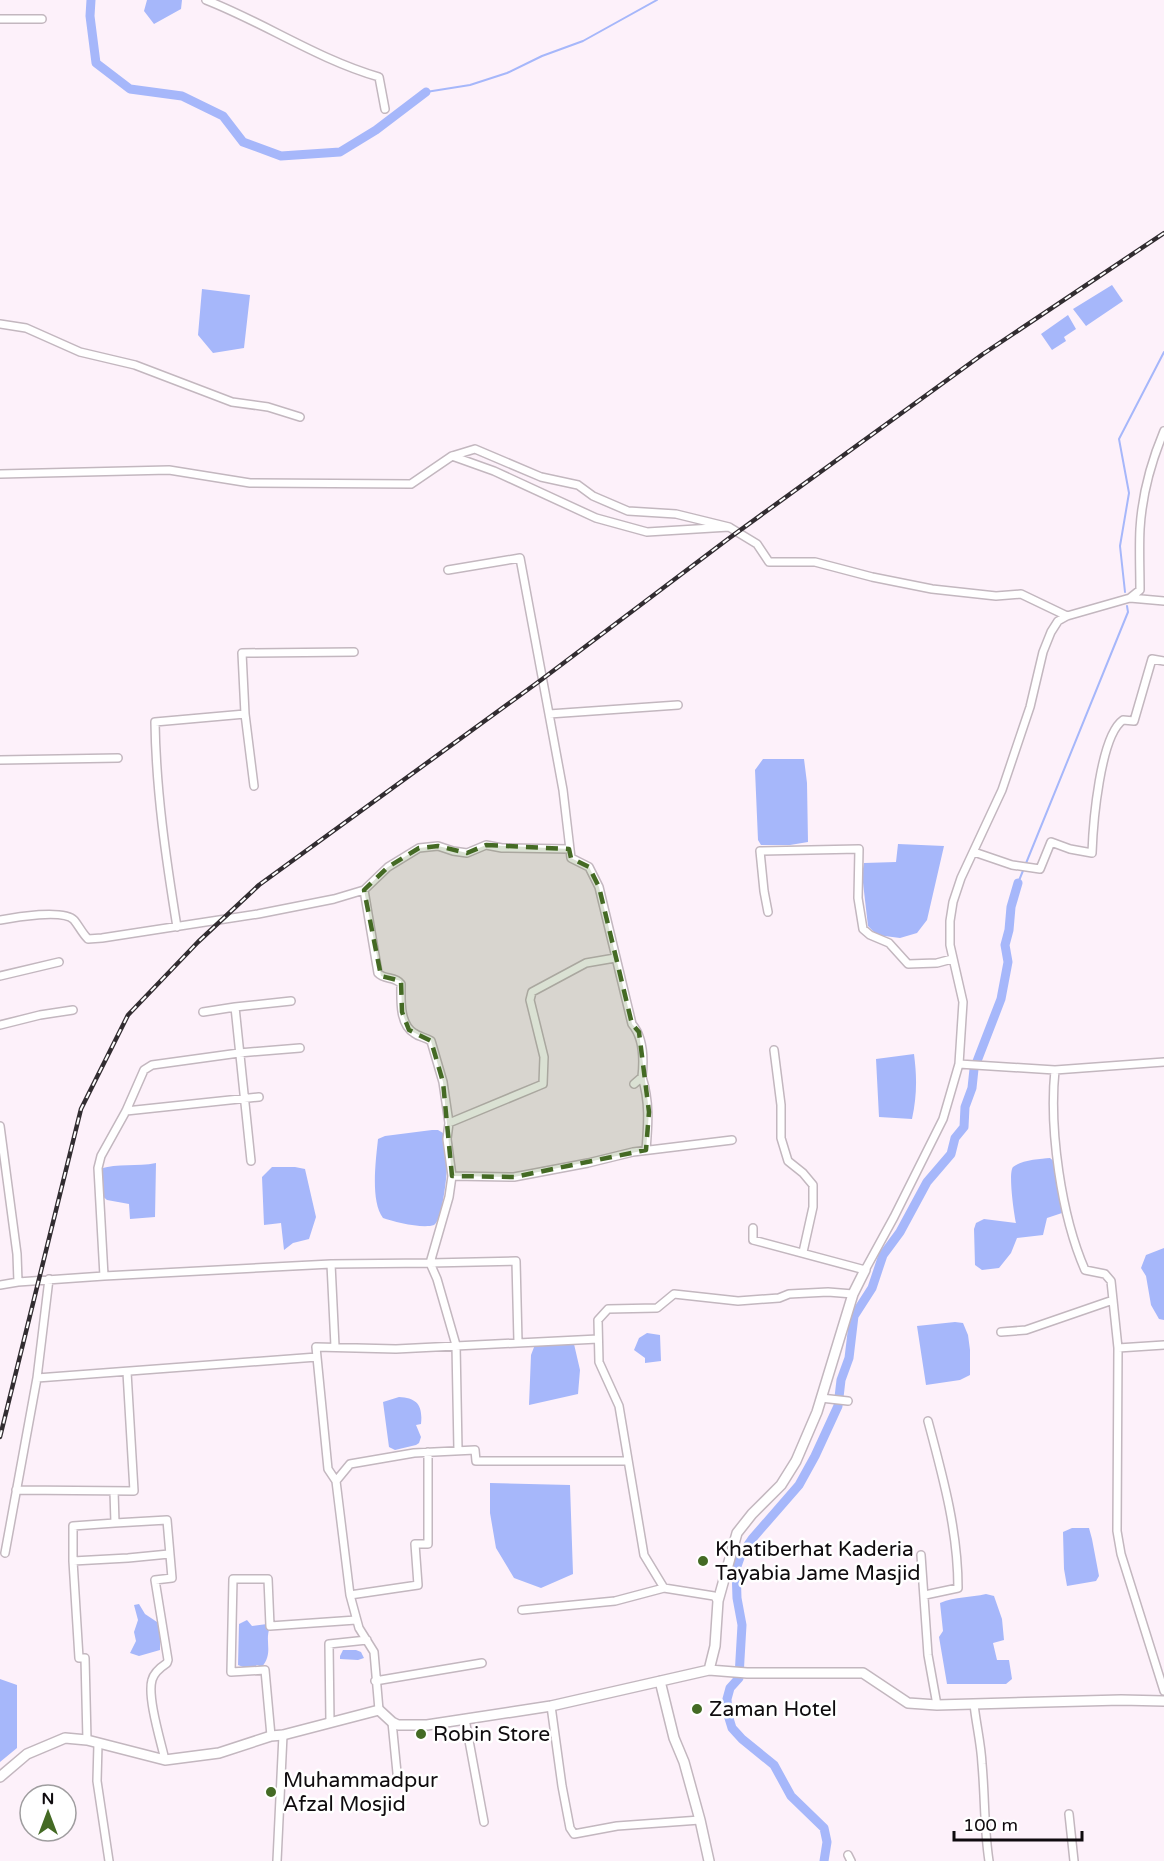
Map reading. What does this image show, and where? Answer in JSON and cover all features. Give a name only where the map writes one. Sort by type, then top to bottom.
[{"type":"street","points":[[206,0],[349,68],[379,77],[385,109]]},
{"type":"street","points":[[0,19],[42,19]]},
{"type":"street","points":[[0,324],[26,328],[80,352],[135,365],[232,402],[268,407],[300,417]]},
{"type":"street","points":[[1130,598],[1140,590],[1140,531],[1146,485],[1164,431]]},
{"type":"street","points":[[0,474],[169,470],[250,483],[411,484],[452,456],[475,449],[541,477],[578,486],[593,496],[628,511],[676,514],[729,527],[757,544],[769,562],[815,562],[932,589],[996,596],[1021,594],[1067,616]]},
{"type":"street","points":[[452,456],[494,471],[596,518],[647,532],[729,527]]},
{"type":"street","points":[[448,570],[520,558],[563,790],[569,849],[572,858],[588,867],[599,887],[632,1024],[639,1032],[644,1065],[642,1077],[649,1112],[646,1150]]},
{"type":"street","points":[[709,1670],[715,1646],[718,1601],[737,1533],[781,1485],[796,1461],[821,1398],[853,1294],[943,1119],[959,1064],[963,1002],[950,945],[952,902],[1002,790],[1030,707],[1047,642],[1058,621],[1067,616],[1130,598],[1164,601]]},
{"type":"street","points":[[254,786],[245,714],[242,652],[354,652]]},
{"type":"street","points":[[974,852],[1012,865],[1040,869],[1052,842],[1070,849],[1092,853],[1093,817],[1106,752],[1118,723],[1124,720],[1134,721],[1152,660],[1164,661]]},
{"type":"street","points":[[549,714],[678,705]]},
{"type":"street","points":[[177,927],[160,812],[155,722],[245,714]]},
{"type":"street","points":[[0,760],[118,758]]},
{"type":"street","points":[[0,920],[60,914],[73,919],[88,939],[102,938],[334,900],[364,890],[388,867],[419,848],[438,846],[467,853],[486,845],[502,848],[569,849]]},
{"type":"street","points":[[768,912],[760,851],[859,849],[858,898],[863,929],[889,944],[902,955],[908,964],[937,963],[952,959]]},
{"type":"street","points":[[364,890],[378,973],[399,981],[401,984],[402,1012],[409,1030],[431,1041],[443,1082],[449,1123],[447,1139],[452,1176],[449,1197],[430,1263],[437,1279],[456,1346],[458,1450]]},
{"type":"street","points":[[449,1123],[519,1092],[543,1084],[543,1057],[530,1000],[532,992],[586,963],[615,958]]},
{"type":"street","points":[[0,976],[59,962]]},
{"type":"street","points":[[203,1012],[291,1001]]},
{"type":"street","points":[[234,1007],[246,1098],[251,1161]]},
{"type":"street","points":[[0,1025],[73,1010]]},
{"type":"street","points":[[104,1276],[98,1168],[100,1156],[126,1111],[144,1070],[152,1065],[239,1053],[300,1048]]},
{"type":"street","points":[[774,1050],[781,1105],[782,1138],[788,1161],[813,1185],[813,1207],[803,1252]]},
{"type":"street","points":[[959,1064],[1055,1070],[1164,1062]]},
{"type":"street","points":[[1055,1070],[1053,1124],[1070,1223],[1085,1270],[1105,1274],[1111,1281],[1118,1348],[1117,1532],[1128,1577],[1164,1691]]},
{"type":"street","points":[[634,1084],[642,1077]]},
{"type":"street","points":[[126,1111],[259,1097]]},
{"type":"street","points":[[0,1126],[17,1254],[18,1282]]},
{"type":"street","points":[[452,1176],[514,1177],[646,1150],[732,1140]]},
{"type":"street","points":[[753,1228],[753,1240],[864,1270]]},
{"type":"street","points":[[0,1285],[104,1276],[331,1264],[516,1261],[518,1342]]},
{"type":"street","points":[[331,1264],[335,1346]]},
{"type":"street","points":[[5,1553],[36,1378],[49,1280]]},
{"type":"street","points":[[664,1588],[644,1555],[619,1406],[599,1362],[598,1320],[608,1309],[657,1308],[674,1294],[738,1301],[779,1298],[789,1294],[828,1292],[853,1294]]},
{"type":"street","points":[[1001,1332],[1026,1330],[1113,1300]]},
{"type":"street","points":[[598,1339],[396,1349],[316,1347],[328,1469],[336,1481],[350,1595],[359,1628],[374,1652],[379,1710],[392,1722],[398,1725],[427,1725],[551,1706],[709,1670],[747,1673],[863,1673],[908,1703],[937,1705],[1164,1701]]},
{"type":"street","points":[[1118,1348],[1164,1346]]},
{"type":"street","points":[[36,1378],[317,1357]]},
{"type":"street","points":[[16,1490],[134,1491],[127,1372]]},
{"type":"street","points":[[821,1398],[848,1401]]},
{"type":"street","points":[[925,1595],[958,1588],[955,1534],[928,1421]]},
{"type":"street","points":[[336,1481],[350,1464],[428,1452],[475,1450],[476,1461],[628,1461]]},
{"type":"street","points":[[350,1595],[418,1585],[415,1544],[428,1544],[428,1452]]},
{"type":"street","points":[[114,1491],[115,1523]]},
{"type":"street","points":[[87,1740],[85,1658],[79,1658],[73,1526],[167,1520],[172,1578],[155,1580],[168,1660],[167,1664],[157,1671],[151,1680],[154,1713],[165,1760]]},
{"type":"street","points":[[73,1561],[169,1554]]},
{"type":"street","points":[[921,1555],[928,1654],[937,1705]]},
{"type":"street","points":[[271,1736],[265,1670],[231,1672],[233,1579],[268,1579],[270,1626],[356,1620]]},
{"type":"street","points":[[522,1610],[615,1601],[664,1588],[714,1596],[718,1601]]},
{"type":"street","points":[[330,1722],[329,1644],[367,1640]]},
{"type":"street","points":[[375,1680],[482,1663]]},
{"type":"street","points":[[660,1681],[674,1738],[684,1762],[700,1820],[709,1861]]},
{"type":"street","points":[[975,1704],[982,1760],[989,1861]]},
{"type":"street","points":[[551,1706],[562,1786],[570,1828],[574,1834],[617,1826],[700,1820]]},
{"type":"street","points":[[0,1777],[27,1754],[65,1738],[87,1740],[165,1760],[219,1753],[271,1736],[283,1735],[379,1710]]},
{"type":"street","points":[[465,1719],[484,1822]]},
{"type":"street","points":[[392,1722],[398,1783]]},
{"type":"street","points":[[277,1861],[283,1735]]},
{"type":"street","points":[[98,1744],[97,1781],[109,1861]]},
{"type":"street","points":[[1069,1814],[1074,1861]]},
{"type":"highlighted area","points":[[486,845],[569,849],[571,858],[589,867],[599,887],[632,1024],[639,1032],[649,1112],[646,1150],[514,1177],[452,1176],[443,1082],[431,1041],[409,1030],[402,1012],[401,981],[381,976],[364,890],[388,867],[419,848],[438,846],[467,853]]},
{"type":"water","points":[[147,0],[182,0],[181,9],[154,24],[144,11]]},
{"type":"water","points":[[1112,285],[1123,301],[1086,326],[1073,309]]},
{"type":"water","points":[[202,289],[250,295],[244,348],[213,353],[198,335]]},
{"type":"water","points":[[1068,315],[1076,329],[1064,337],[1066,341],[1052,350],[1041,334]]},
{"type":"water","points":[[763,759],[804,759],[807,783],[808,842],[790,845],[761,845],[758,840],[755,770]]},
{"type":"water","points":[[898,844],[944,846],[927,920],[917,933],[900,938],[877,935],[868,926],[862,874],[864,863],[896,862]]},
{"type":"water","points":[[914,1054],[916,1086],[912,1119],[879,1117],[876,1059]]},
{"type":"water","points":[[432,1130],[443,1133],[447,1166],[444,1198],[437,1222],[434,1225],[423,1226],[383,1218],[376,1201],[375,1191],[378,1139],[385,1136]]},
{"type":"water","points":[[1050,1158],[1056,1163],[1062,1213],[1047,1218],[1043,1235],[1017,1238],[1011,1253],[999,1268],[982,1270],[975,1265],[974,1229],[976,1223],[984,1219],[1016,1223],[1011,1185],[1013,1167],[1026,1161]]},
{"type":"water","points":[[156,1163],[155,1217],[130,1219],[129,1204],[107,1200],[100,1194],[99,1169]]},
{"type":"water","points":[[272,1167],[305,1169],[316,1217],[309,1239],[293,1243],[284,1250],[281,1223],[264,1225],[262,1177]]},
{"type":"water","points":[[1164,1248],[1164,1320],[1159,1319],[1151,1305],[1146,1276],[1141,1268],[1146,1255]]},
{"type":"water","points":[[963,1323],[968,1335],[970,1375],[960,1380],[926,1385],[917,1326]]},
{"type":"water","points":[[647,1333],[660,1335],[661,1361],[645,1363],[645,1358],[634,1350],[639,1338]]},
{"type":"water","points":[[536,1342],[574,1344],[580,1370],[578,1394],[529,1405],[531,1355]]},
{"type":"water","points":[[399,1397],[410,1399],[420,1407],[421,1424],[416,1425],[421,1437],[416,1445],[395,1450],[389,1447],[383,1402]]},
{"type":"water","points":[[490,1483],[570,1485],[573,1574],[541,1588],[514,1578],[496,1548],[490,1513]]},
{"type":"water","points":[[1072,1528],[1089,1528],[1099,1576],[1096,1581],[1067,1586],[1063,1532]]},
{"type":"water","points":[[986,1594],[994,1596],[1002,1619],[1004,1640],[993,1643],[997,1660],[1009,1660],[1012,1679],[1006,1684],[947,1684],[939,1637],[943,1631],[940,1603]]},
{"type":"water","points":[[139,1604],[145,1614],[157,1622],[160,1631],[160,1650],[139,1656],[130,1653],[136,1641],[134,1632],[138,1620],[134,1605]]},
{"type":"water","points":[[247,1620],[252,1626],[267,1624],[270,1627],[266,1662],[262,1667],[257,1665],[251,1670],[238,1665],[239,1624]]},
{"type":"water","points":[[343,1650],[356,1650],[361,1652],[364,1658],[340,1659]]},
{"type":"water","points":[[0,1679],[17,1685],[17,1748],[0,1762]]},
{"type":"waterway","points":[[91,0],[90,16],[96,63],[130,89],[182,96],[223,116],[243,142],[281,156],[340,152],[376,130],[426,92]]},
{"type":"waterway","points":[[426,92],[470,85],[507,73],[542,56],[583,41],[657,0]]},
{"type":"waterway","points":[[1125,592],[1120,546],[1129,493],[1119,439],[1164,352]]},
{"type":"waterway","points":[[1018,883],[1128,612],[1127,606]]},
{"type":"waterway","points":[[824,1861],[827,1842],[824,1828],[791,1796],[774,1765],[732,1728],[728,1715],[727,1699],[730,1688],[739,1678],[742,1625],[737,1598],[736,1569],[741,1555],[752,1539],[799,1485],[815,1456],[838,1406],[841,1380],[849,1358],[854,1316],[872,1288],[883,1255],[900,1232],[927,1182],[951,1154],[955,1138],[964,1127],[965,1107],[972,1088],[974,1069],[1001,999],[1008,962],[1005,945],[1011,907],[1018,883]]},
{"type":"railway","points":[[0,1437],[81,1109],[128,1015],[198,942],[259,885],[541,680],[728,539],[983,354],[1164,233]]},
{"type":"place","name":"Khatiberhat Kaderia Tayabia Jame Masjid","points":[[703,1561]]},
{"type":"place","name":"Zaman Hotel","points":[[697,1709]]},
{"type":"place","name":"Robin Store","points":[[421,1734]]},
{"type":"place","name":"Muhammadpur Afzal Mosjid","points":[[271,1792]]}]
